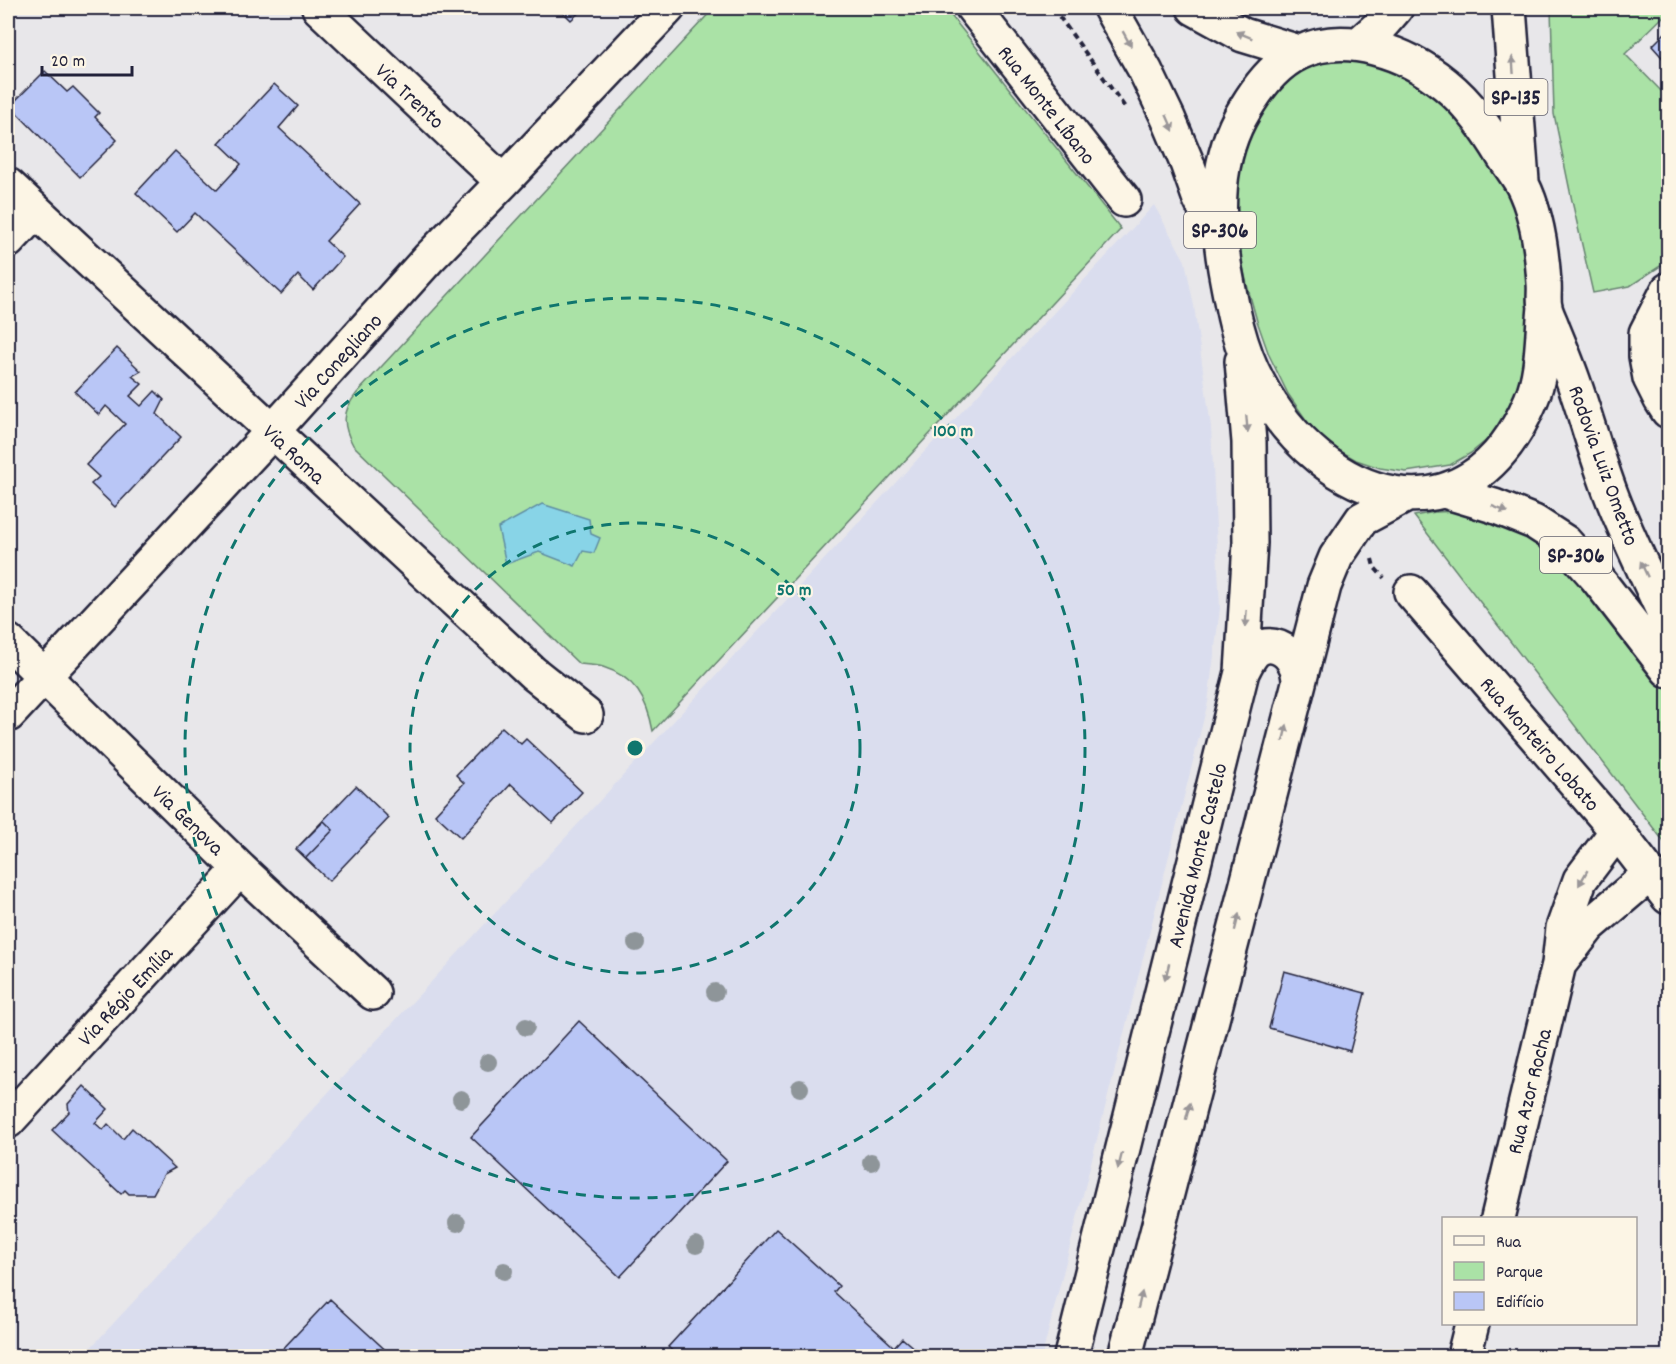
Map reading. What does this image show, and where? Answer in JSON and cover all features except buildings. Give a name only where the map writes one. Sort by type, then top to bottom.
[{"type":"main road","name":"Via Trento","points":[[319,8],[503,182]]},
{"type":"main road","name":"Via Conegliano","points":[[8,715],[272,432],[429,258],[668,8]]},
{"type":"main road","name":"Rua Monte Líbano","points":[[973,8],[1124,200]]},
{"type":"main road","name":"SP-306","points":[[1110,8],[1168,118],[1199,197],[1221,243]]},
{"type":"main road","name":"SP-306","points":[[1194,8],[1243,35],[1299,52]]},
{"type":"main road","points":[[1359,44],[1396,8]]},
{"type":"main road","name":"SP-135","points":[[1509,8],[1523,186]]},
{"type":"main road","name":"SP-306","points":[[1340,44],[1359,44],[1402,57],[1447,85],[1487,129],[1523,186],[1536,224],[1545,307],[1540,357],[1533,395],[1520,425],[1502,452],[1475,475],[1444,491],[1405,496],[1378,490],[1341,474],[1323,462],[1285,424],[1259,384],[1241,345],[1221,243],[1220,181],[1231,134],[1244,111],[1263,82],[1279,66],[1299,52],[1340,44]]},
{"type":"main road","name":"Via Roma","points":[[8,185],[533,673],[586,715]]},
{"type":"main road","points":[[8,241],[36,211]]},
{"type":"main road","points":[[1668,290],[1646,333],[1646,356],[1650,378],[1668,411]]},
{"type":"main road","name":"Rodovia Luiz Ometto","points":[[1545,307],[1573,380],[1615,506],[1668,622]]},
{"type":"main road","name":"Avenida Monte Castelo","points":[[1071,1356],[1242,672],[1250,543],[1249,442],[1241,345]]},
{"type":"main road","name":"SP-306","points":[[1444,491],[1494,506],[1534,522],[1565,542],[1596,577],[1668,669]]},
{"type":"main road","points":[[1125,1356],[1324,586],[1336,557],[1362,519],[1405,496]]},
{"type":"main road","name":"Rua Monteiro Lobato","points":[[1412,592],[1617,831],[1659,885]]},
{"type":"main road","name":"Via Genova","points":[[8,641],[240,869],[373,993]]},
{"type":"main road","points":[[1242,672],[1248,658],[1264,646],[1272,645],[1287,652],[1292,658],[1299,679]]},
{"type":"main road","name":"Rua Azor Rocha","points":[[1498,1217],[1559,964],[1563,928],[1580,880],[1617,831]]},
{"type":"main road","name":"Via Régio Emília","points":[[8,1121],[240,869]]},
{"type":"main road","name":"Rua Azor Rocha","points":[[1559,964],[1589,926],[1659,885]]},
{"type":"main road","points":[[1464,1356],[1472,1325]]},
{"type":"path","points":[[1053,8],[1128,111]]},
{"type":"path","points":[[1362,519],[1372,539],[1371,553],[1374,567],[1383,577],[1412,592]]},
{"type":"shaded area","points":[[1154,205],[1185,261],[1194,306],[1211,427],[1220,608],[1208,702],[1042,1356],[83,1356]]},
{"type":"green space","points":[[714,8],[945,8],[1121,229],[653,731],[643,699],[631,683],[614,671],[594,665],[579,664],[353,445],[345,425],[345,418],[348,406],[357,393]]},
{"type":"green space","points":[[1551,8],[1668,8],[1668,12],[1625,54],[1668,98],[1668,261],[1630,286],[1593,293],[1554,114]]},
{"type":"green space","points":[[1365,56],[1451,101],[1510,190],[1521,225],[1528,263],[1531,303],[1524,376],[1503,422],[1471,453],[1450,465],[1406,472],[1380,468],[1356,460],[1332,446],[1309,424],[1288,394],[1269,355],[1257,321],[1240,253],[1237,229],[1239,173],[1254,116],[1293,72],[1320,60]]},
{"type":"green space","points":[[1463,511],[1537,537],[1589,581],[1668,682],[1668,847],[1414,516],[1435,512]]},
{"type":"water","points":[[542,504],[589,519],[591,534],[600,538],[594,553],[583,551],[575,566],[539,552],[506,564],[498,528]]}]
